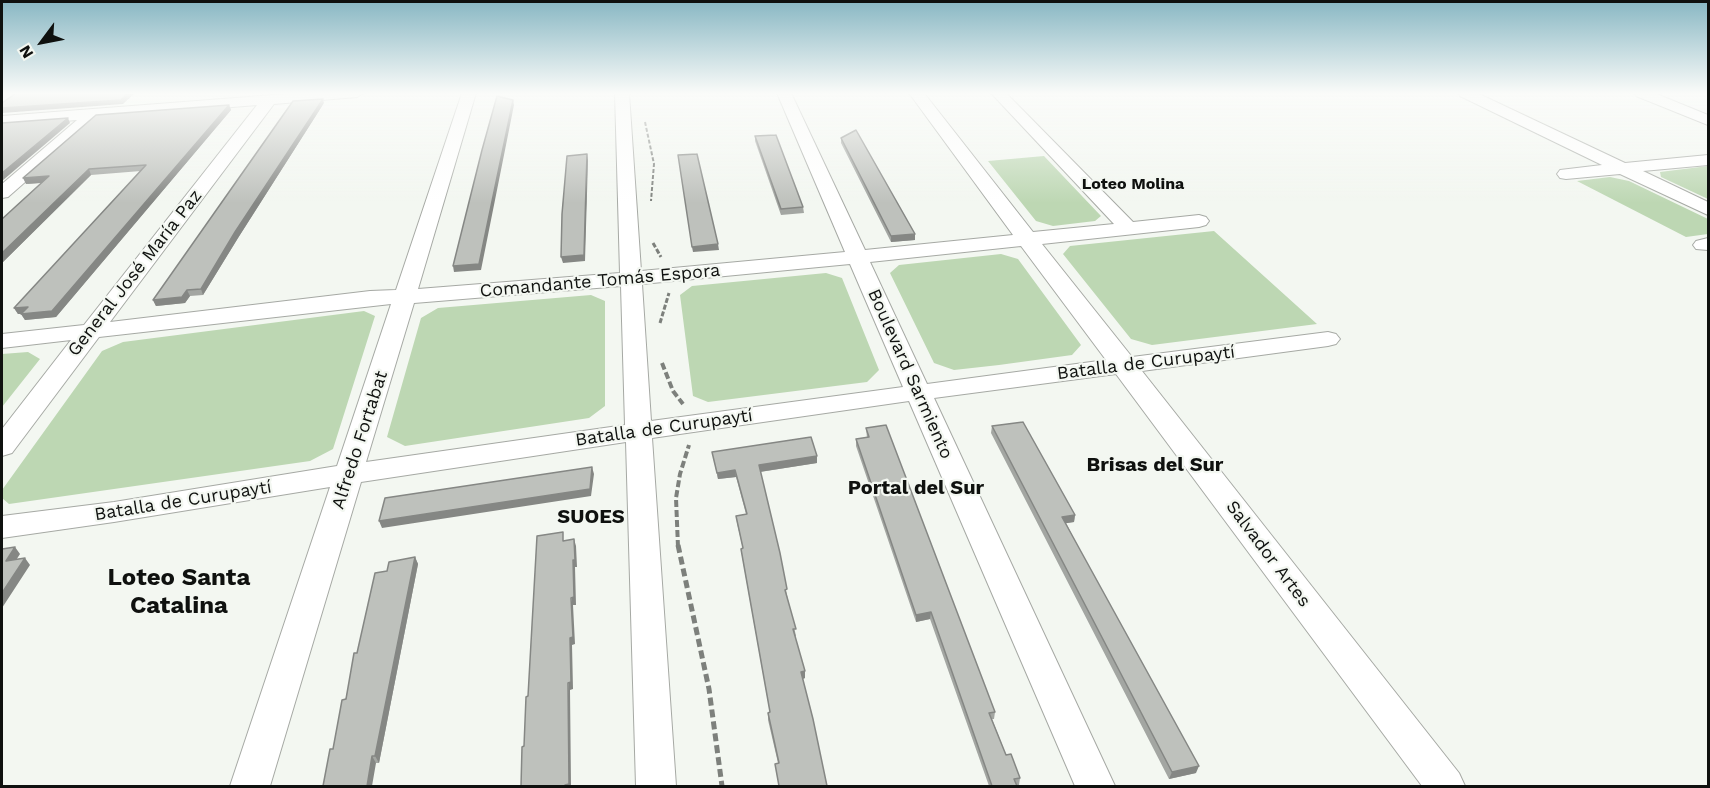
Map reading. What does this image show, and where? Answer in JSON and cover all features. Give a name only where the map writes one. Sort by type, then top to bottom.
[{"type":"street","points":[[2,193],[75,130]]},
{"type":"street","name":"General José María Paz","points":[[2,447],[246,130]]},
{"type":"street","name":"Alfredo Fortabat","points":[[250,786],[458,130]]},
{"type":"street","points":[[624,130],[656,786]]},
{"type":"street","name":"Boulevard Sarmiento","points":[[801,130],[1095,786]]},
{"type":"street","name":"Salvador Artes","points":[[944,130],[1445,786]]},
{"type":"street","points":[[1033,130],[1129,229]]},
{"type":"street","points":[[1542,130],[1708,209]]},
{"type":"street","points":[[1566,174],[1708,160]]},
{"type":"street","name":"Comandante Tomás Espora","points":[[2,340],[370,298],[631,279],[1199,221]]},
{"type":"street","name":"Batalla de Curupaytí","points":[[2,527],[114,512],[639,431],[1328,339]]},
{"type":"green space","points":[[1044,156],[1101,216],[1095,221],[1053,226],[1036,221],[988,161]]},
{"type":"green space","points":[[1708,166],[1708,199],[1661,177],[1660,172]]},
{"type":"green space","points":[[1610,177],[1629,181],[1708,219],[1708,234],[1686,237],[1577,181]]},
{"type":"green space","points":[[1214,231],[1317,324],[1152,345],[1131,339],[1063,254],[1070,246]]},
{"type":"green space","points":[[1001,254],[1018,259],[1081,345],[1072,355],[999,365],[954,370],[934,363],[890,273],[899,265]]},
{"type":"green space","points":[[826,273],[842,278],[879,370],[867,382],[708,402],[693,396],[680,295],[692,286]]},
{"type":"green space","points":[[591,295],[605,301],[605,406],[589,418],[405,446],[387,437],[421,318],[438,308]]},
{"type":"green space","points":[[364,311],[375,316],[333,449],[310,461],[9,504],[2,498],[2,490],[102,351],[123,342]]},
{"type":"green space","points":[[28,352],[40,359],[2,407],[2,354]]},
{"type":"building","points":[[2,130],[54,130],[2,173]]},
{"type":"building","points":[[79,130],[208,130],[52,311],[21,314],[28,307],[14,308],[146,165],[89,169],[2,253],[2,219],[49,176],[23,178]]},
{"type":"building","points":[[273,130],[303,130],[235,232],[201,289],[187,290],[182,297],[153,300]]},
{"type":"building","points":[[488,130],[507,130],[479,264],[453,266]]},
{"type":"building","points":[[856,130],[915,234],[891,236],[841,138]]},
{"type":"building","points":[[776,135],[803,207],[781,209],[755,136]]},
{"type":"building","points":[[587,154],[584,255],[561,257],[567,156]]},
{"type":"building","points":[[697,154],[718,244],[692,247],[678,155]]},
{"type":"building","points":[[1023,422],[1075,515],[1062,517],[1199,766],[1172,772],[992,426]]},
{"type":"building","points":[[886,425],[995,712],[989,713],[1006,755],[1011,754],[1020,778],[1014,779],[1017,786],[992,786],[931,612],[916,615],[856,439],[869,437],[866,428]]},
{"type":"building","points":[[811,437],[817,456],[759,465],[780,553],[787,589],[785,590],[796,629],[793,629],[805,671],[801,672],[827,786],[779,786],[775,764],[779,763],[768,713],[770,712],[736,516],[747,514],[735,470],[717,473],[712,452]]},
{"type":"building","points":[[592,467],[590,489],[379,521],[385,498]]},
{"type":"building","points":[[563,532],[563,541],[574,539],[575,560],[573,560],[574,597],[571,598],[573,637],[570,638],[571,682],[568,683],[569,784],[565,786],[521,786],[537,536]]},
{"type":"building","points":[[15,547],[6,561],[25,558],[2,593],[2,549]]},
{"type":"building","points":[[415,557],[367,786],[323,786],[330,749],[333,749],[342,700],[346,699],[354,653],[357,653],[375,573],[387,571],[389,562]]},
{"type":"district","name":"Loteo Molina","points":[[1133,184]]},
{"type":"district","name":"Brisas del Sur","points":[[1155,465]]},
{"type":"district","name":"Portal del Sur","points":[[916,488]]},
{"type":"district","name":"SUOES","points":[[591,517]]},
{"type":"district","name":"Loteo Santa Catalina","points":[[179,592]]}]
